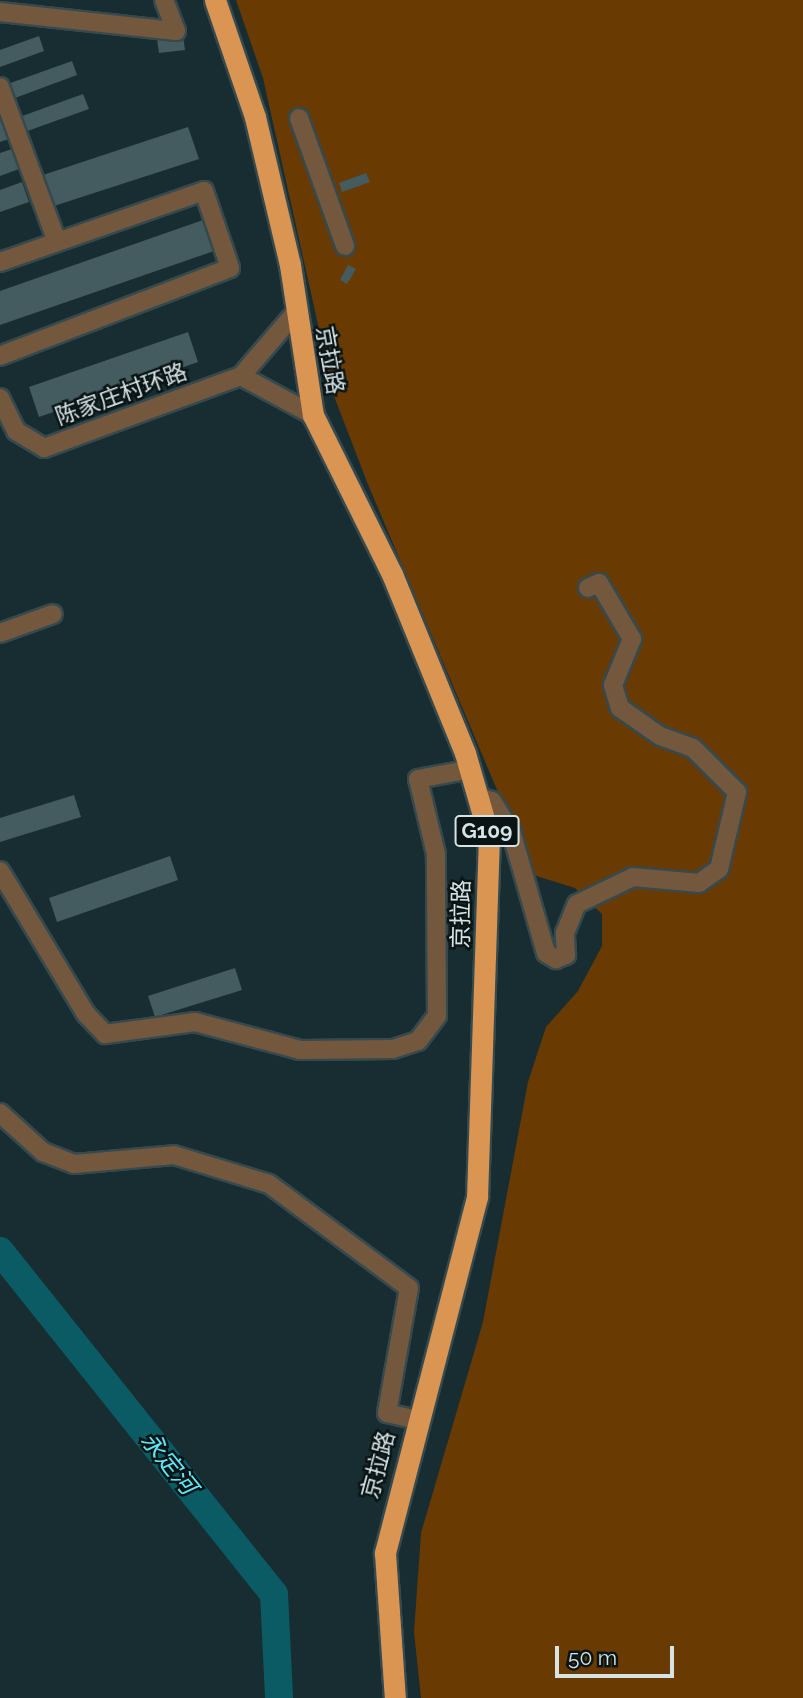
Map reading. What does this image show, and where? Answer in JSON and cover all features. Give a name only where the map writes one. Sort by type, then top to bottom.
[{"type":"highway","name":"京拉路","points":[[215,0],[255,117],[313,415],[393,574],[471,769],[481,798],[488,836],[477,1197],[417,1420],[386,1553],[395,1698]]},
{"type":"street","points":[[0,12],[176,31],[164,0]]},
{"type":"street","points":[[0,88],[57,242]]},
{"type":"street","points":[[299,118],[345,246]]},
{"type":"street","points":[[0,262],[204,191],[230,268],[0,356]]},
{"type":"street","points":[[295,313],[241,376],[313,415]]},
{"type":"street","name":"陈家庄村环路","points":[[0,398],[16,431],[44,448],[241,376]]},
{"type":"street","points":[[481,798],[492,801],[512,831],[546,953],[556,959],[566,955],[565,933],[577,904],[633,877],[699,883],[719,869],[737,792],[693,748],[660,736],[620,708],[613,685],[632,639],[599,583],[588,588]]},
{"type":"street","points":[[0,633],[53,614]]},
{"type":"street","points":[[0,871],[86,1014],[105,1034],[195,1022],[300,1050],[393,1049],[418,1041],[437,1016],[436,854],[418,779],[471,769]]},
{"type":"street","points":[[0,1113],[43,1152],[74,1164],[174,1155],[230,1169],[280,1192],[409,1288],[387,1413],[417,1420]]},
{"type":"shaded area","points":[[236,0],[803,0],[803,1698],[421,1698],[414,1632],[421,1533],[483,1322],[528,1082],[546,1027],[578,991],[602,946],[602,914],[575,888],[533,875],[367,482],[334,396],[263,78]]},
{"type":"building","points":[[39,36],[44,51],[0,67],[0,50]]},
{"type":"building","points":[[183,36],[185,50],[159,53],[157,39]]},
{"type":"building","points":[[72,61],[77,75],[7,101],[2,86]]},
{"type":"building","points":[[83,94],[89,109],[19,134],[14,119]]},
{"type":"building","points":[[0,115],[9,139],[0,142]]},
{"type":"building","points":[[188,127],[199,159],[54,206],[43,175]]},
{"type":"building","points":[[12,149],[19,169],[0,176],[0,153]]},
{"type":"building","points":[[366,173],[370,182],[342,192],[339,183]]},
{"type":"building","points":[[22,182],[29,202],[0,212],[0,190]]},
{"type":"building","points":[[203,220],[214,251],[0,325],[0,291]]},
{"type":"building","points":[[348,265],[356,269],[347,284],[340,280]]},
{"type":"building","points":[[188,332],[198,362],[39,417],[29,387]]},
{"type":"building","points":[[74,795],[81,817],[0,842],[0,818]]},
{"type":"building","points":[[170,856],[178,880],[57,922],[49,898]]},
{"type":"building","points":[[235,968],[242,990],[155,1017],[148,996]]},
{"type":"waterway","name":"永定河","points":[[0,1251],[274,1594],[279,1698]]}]
